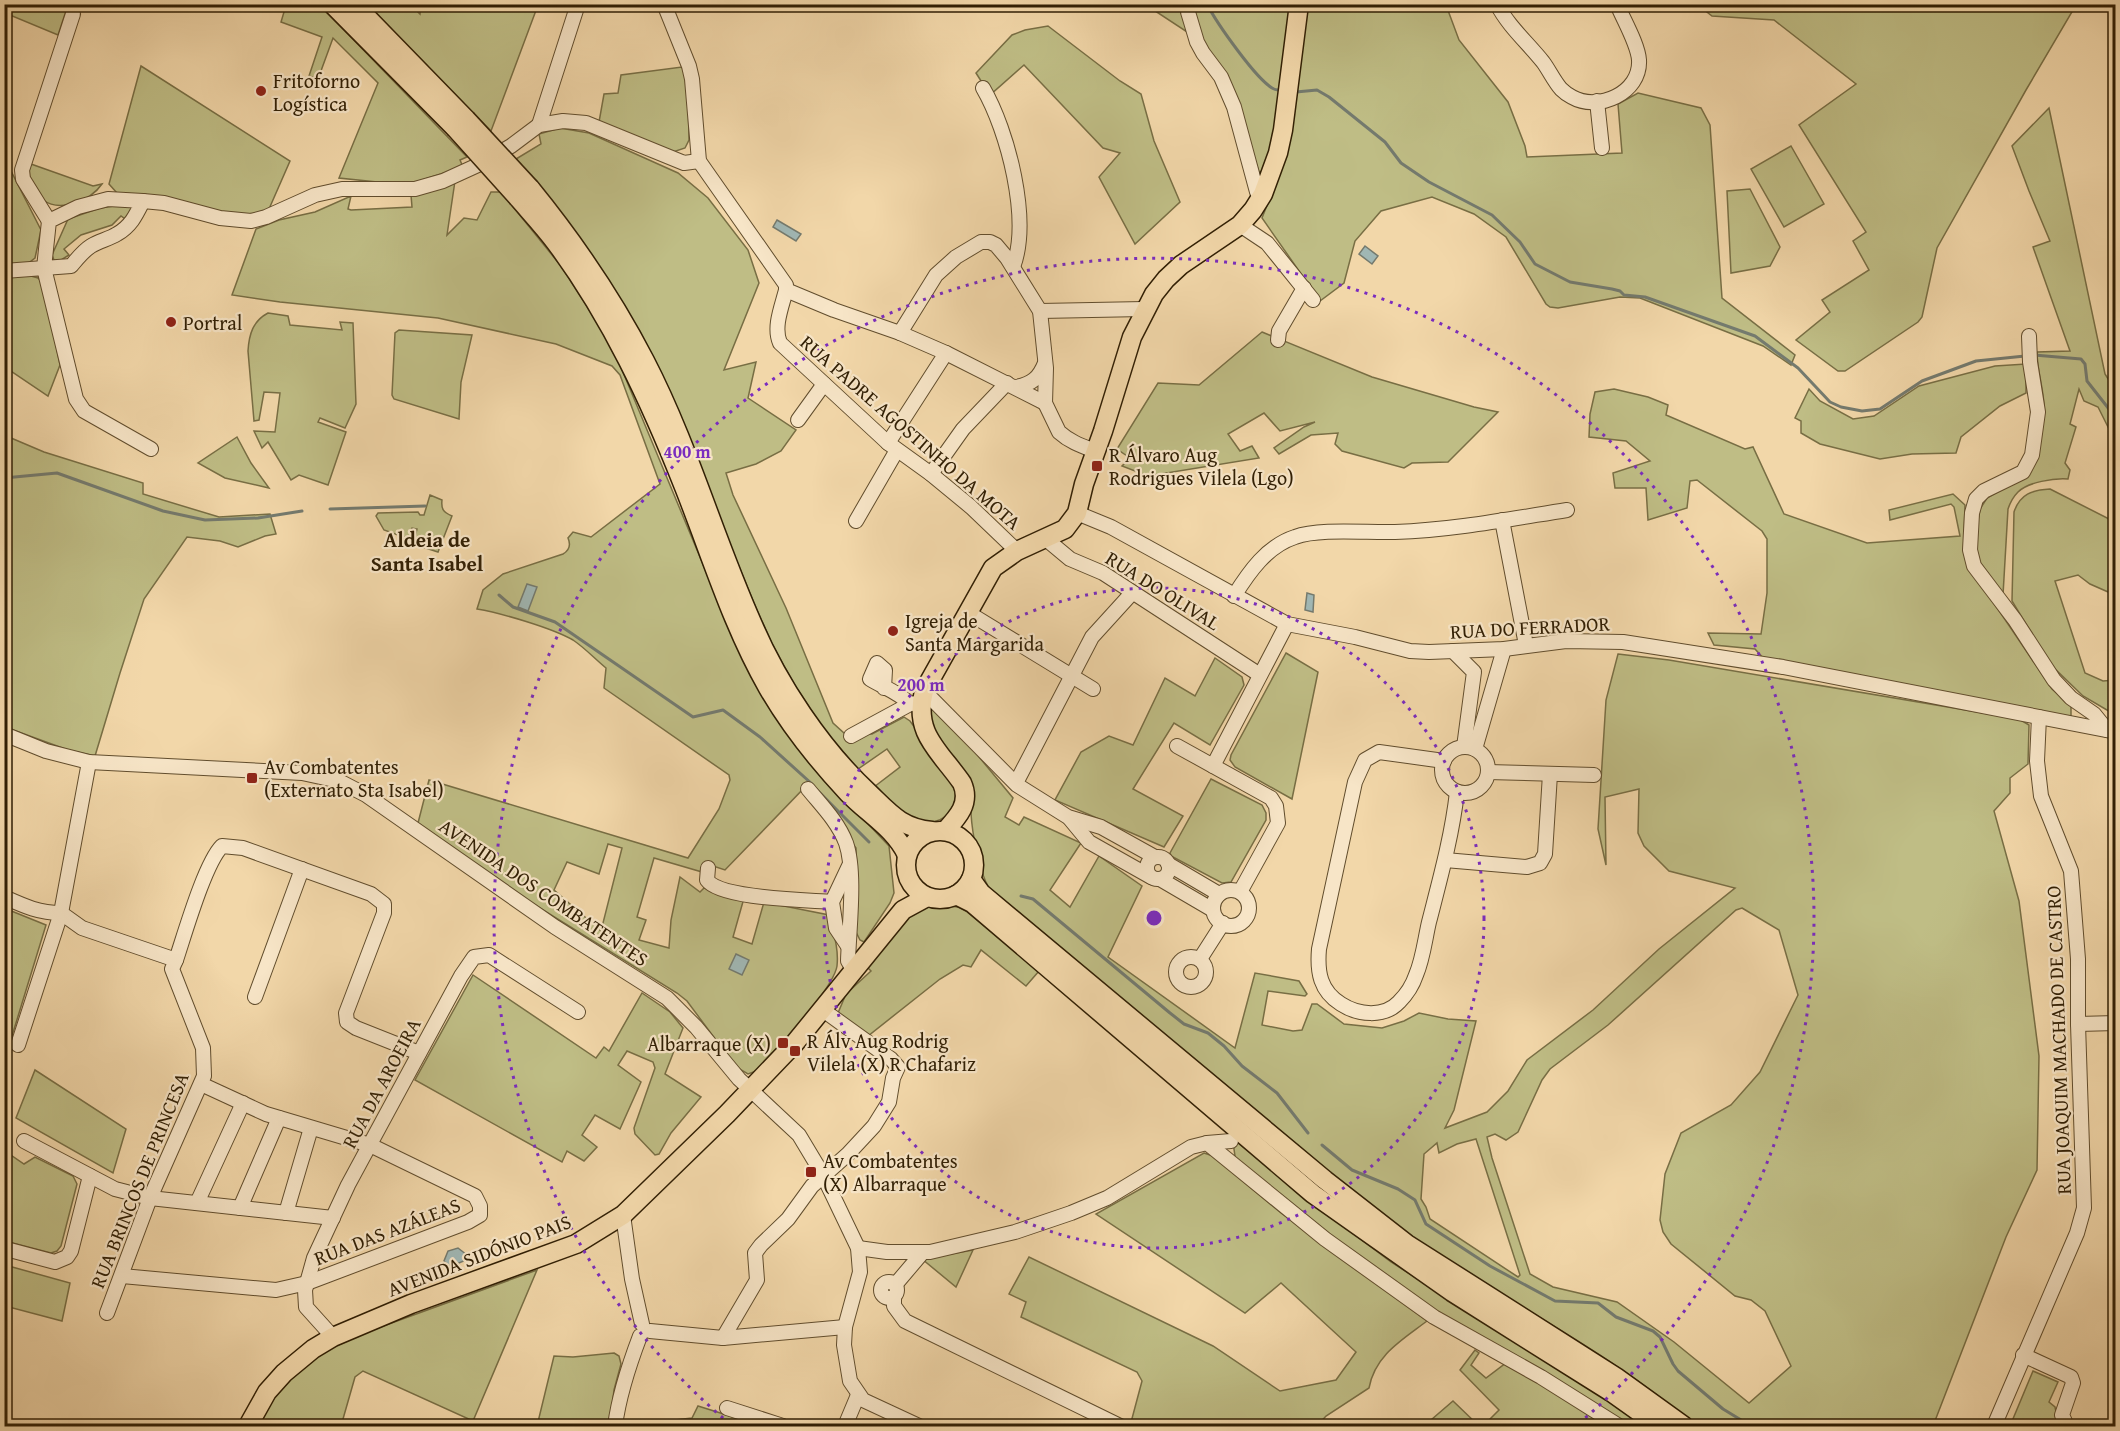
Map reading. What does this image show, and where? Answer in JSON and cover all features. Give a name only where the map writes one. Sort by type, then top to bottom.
[{"type":"main road","points":[[332,4],[460,124]]},
{"type":"main road","points":[[354,4],[460,124],[570,239],[592,270],[646,362],[678,430],[752,624],[793,699],[833,754],[868,792],[904,825],[915,830],[955,834],[964,840]]},
{"type":"main road","points":[[960,815],[938,831],[921,836],[913,843],[907,855],[906,872],[909,881],[920,894],[937,899],[956,895],[971,879],[974,858],[964,840],[960,815],[966,798],[964,789],[927,735],[921,721],[918,699],[993,568],[1017,551],[1065,529],[1077,513],[1132,337],[1144,309],[1160,286],[1173,273],[1240,225],[1261,197],[1278,153],[1299,4]]},
{"type":"main road","points":[[524,193],[598,309],[634,372],[653,411],[735,621],[767,687],[795,730],[825,768],[865,810],[888,828],[907,855]]},
{"type":"main road","points":[[971,879],[981,893],[1325,1180],[1407,1244],[1616,1377],[1684,1426]]},
{"type":"main road","points":[[903,910],[909,881]]},
{"type":"main road","points":[[956,895],[972,903],[1313,1194],[1452,1292],[1611,1392],[1659,1426]]},
{"type":"main road","points":[[903,910],[927,897]]},
{"type":"main road","name":"AVENIDA SIDÓNIO PAIS","points":[[248,1426],[267,1392],[284,1372],[313,1349],[333,1337],[411,1305],[576,1245],[623,1215],[794,1044],[903,910]]},
{"type":"street","points":[[539,125],[578,4]]},
{"type":"street","points":[[664,4],[692,79],[699,160],[786,285],[786,290],[946,353],[1045,403]]},
{"type":"street","points":[[1497,4],[1561,89],[1581,102],[1614,98],[1629,87],[1638,69],[1638,54],[1617,4]]},
{"type":"street","points":[[1188,12],[1197,42],[1221,77],[1234,107],[1257,192],[1261,197]]},
{"type":"street","points":[[74,14],[21,170],[23,178],[49,221],[44,268],[76,399],[84,411],[151,449]]},
{"type":"street","points":[[983,88],[992,104],[1019,196],[1018,255],[1013,267]]},
{"type":"street","points":[[1597,101],[1602,148]]},
{"type":"street","points":[[49,221],[78,207],[108,199],[164,203],[220,218],[251,221],[266,217],[283,207],[315,195],[342,189],[416,189],[443,181],[478,165],[511,146],[539,125],[563,121],[586,123],[684,163],[699,160]]},
{"type":"street","points":[[4,272],[71,266],[84,251],[126,228],[134,219],[143,201]]},
{"type":"street","points":[[1240,225],[1267,243],[1313,300]]},
{"type":"street","points":[[900,333],[936,274],[956,257],[981,242],[996,245],[1013,267],[1040,311],[1045,361],[1045,403],[1059,432],[1068,440],[1095,451]]},
{"type":"street","points":[[1278,340],[1279,331],[1304,288]]},
{"type":"street","name":"RUA PADRE AGOSTINHO DA MOTA","points":[[786,290],[778,324],[780,343],[893,446],[931,474],[1017,551]]},
{"type":"street","points":[[1040,311],[1144,309]]},
{"type":"street","points":[[2029,340],[2038,412],[2032,455],[2023,472],[1984,491],[1976,499],[1972,513],[1970,550],[1974,566],[2015,620],[2054,680],[2071,698],[2094,714],[2111,731]]},
{"type":"street","points":[[856,521],[893,446],[946,353]]},
{"type":"street","points":[[931,474],[963,429],[1012,385],[1036,380],[1041,374],[1045,361]]},
{"type":"street","points":[[798,420],[824,384]]},
{"type":"street","points":[[1234,596],[1249,571],[1275,547],[1294,537],[1312,533],[1445,529],[1567,510]]},
{"type":"street","name":"RUA DO FERRADOR","points":[[1077,513],[1112,527],[1287,624],[1355,637],[1410,651],[1504,649],[1566,640],[1623,642],[1783,667],[2111,731]]},
{"type":"street","points":[[1502,520],[1526,645]]},
{"type":"street","name":"RUA DO OLIVAL","points":[[1046,539],[1070,559],[1103,573],[1260,675]]},
{"type":"street","points":[[1016,783],[1092,637],[1132,593]]},
{"type":"street","points":[[968,612],[1093,689]]},
{"type":"street","points":[[1213,766],[1287,624]]},
{"type":"street","points":[[1470,748],[1504,649]]},
{"type":"street","points":[[1479,650],[1497,669]]},
{"type":"street","points":[[1470,748],[1474,672],[1479,650]]},
{"type":"street","points":[[1453,651],[1474,672]]},
{"type":"street","points":[[885,688],[904,698],[918,699],[1016,783],[1068,818],[1097,827],[1155,857],[1162,858],[1168,864],[1219,894]]},
{"type":"street","points":[[850,736],[918,699]]},
{"type":"street","name":"RUA JOAQUIM MACHADO DE CASTRO","points":[[1994,1426],[2077,1233],[2084,1208],[2078,959],[2071,871],[2042,796],[2037,761],[2039,717]]},
{"type":"street","name":"AVENIDA DOS COMBATENTES","points":[[4,734],[46,751],[89,762],[302,773],[339,781],[366,795],[555,927],[667,998],[679,1008],[750,1090],[799,1135],[822,1175],[858,1248]]},
{"type":"street","points":[[1177,746],[1271,798],[1278,813],[1278,823],[1240,892]]},
{"type":"street","points":[[1470,748],[1485,759],[1488,772],[1483,785],[1478,790],[1457,792],[1446,783],[1443,776],[1444,761],[1452,751],[1470,748]]},
{"type":"street","points":[[1444,761],[1378,752],[1365,760],[1355,782],[1319,949],[1318,964],[1321,983],[1330,997],[1344,1006],[1362,1013],[1383,1013],[1398,1003],[1416,975],[1444,860],[1457,792]]},
{"type":"street","points":[[18,1046],[61,913],[89,762]]},
{"type":"street","points":[[1488,772],[1594,775]]},
{"type":"street","points":[[1444,860],[1527,867],[1540,863],[1545,854],[1550,774]]},
{"type":"street","points":[[808,789],[840,830],[846,844],[850,864],[848,961],[854,971]]},
{"type":"street","points":[[1068,818],[1086,840],[1213,910]]},
{"type":"street","points":[[1086,840],[1089,830],[1097,827]]},
{"type":"street","points":[[4,897],[30,909],[46,913],[61,913],[82,928],[176,960],[208,870],[215,853],[222,846],[243,848],[371,894],[384,904],[384,913],[346,1013],[347,1022],[356,1028],[419,1053]]},
{"type":"street","points":[[1155,857],[1149,860],[1146,867],[1155,878]]},
{"type":"street","points":[[848,946],[836,928],[832,902],[850,864]]},
{"type":"street","points":[[1155,878],[1167,873],[1168,864]]},
{"type":"street","points":[[708,868],[707,880],[713,886],[763,898],[832,902]]},
{"type":"street","points":[[255,998],[302,869]]},
{"type":"street","points":[[1229,890],[1240,892],[1247,902],[1248,913],[1240,923],[1234,925],[1223,923],[1213,910],[1215,899],[1219,894],[1229,890]]},
{"type":"street","points":[[1200,959],[1223,923]]},
{"type":"street","name":"RUA DA AROEIRA","points":[[333,1337],[306,1307],[305,1290],[314,1258],[370,1145],[461,976],[474,957],[489,956],[578,1012]]},
{"type":"street","name":"RUA BRINCOS DE PRINCESA","points":[[107,1312],[150,1198],[204,1076],[203,1048],[172,969],[176,960]]},
{"type":"street","points":[[723,1338],[757,1280],[756,1253],[761,1245],[788,1219],[805,1194],[822,1175],[848,1154],[874,1126],[889,1102],[893,1078],[898,1067],[891,1059],[823,1010]]},
{"type":"street","points":[[2078,1024],[2115,1023]]},
{"type":"street","points":[[201,1084],[279,1118],[370,1145]]},
{"type":"street","points":[[197,1203],[243,1102]]},
{"type":"street","points":[[240,1208],[279,1118]]},
{"type":"street","points":[[286,1213],[311,1128]]},
{"type":"street","points":[[24,1141],[115,1189],[150,1198],[333,1218]]},
{"type":"street","points":[[919,1426],[870,1405],[858,1395],[847,1373],[845,1327],[860,1272],[858,1248],[887,1252],[923,1252],[1016,1232],[1107,1198],[1191,1147],[1231,1141]]},
{"type":"street","points":[[1207,1143],[1325,1239],[1434,1317],[1541,1377],[1619,1426]]},
{"type":"street","name":"RUA DAS AZÁLEAS","points":[[122,1276],[276,1290],[307,1282],[468,1222],[480,1215],[480,1206],[475,1196],[370,1145]]},
{"type":"street","points":[[6,1249],[55,1262],[67,1257],[71,1251],[90,1176]]},
{"type":"street","points":[[615,1426],[630,1362],[644,1330],[623,1215]]},
{"type":"street","points":[[923,1252],[895,1291],[894,1306],[905,1321],[1120,1426]]},
{"type":"street","points":[[856,1286],[881,1289],[888,1282],[895,1291]]},
{"type":"street","points":[[644,1330],[723,1338],[845,1327]]},
{"type":"street","points":[[2023,1355],[2071,1377],[2073,1383],[2062,1415],[2067,1426]]},
{"type":"street","points":[[845,1426],[858,1395]]},
{"type":"street","points":[[727,1408],[783,1426]]},
{"type":"shaded area","points":[[4,5],[68,5],[58,35],[5,13]]},
{"type":"shaded area","points":[[282,5],[320,5],[467,157],[460,160],[463,167],[406,185],[339,178],[378,83],[333,38],[318,79],[309,76],[322,37],[281,22],[284,12]]},
{"type":"shaded area","points":[[365,5],[411,5],[420,14],[421,5],[538,5],[491,131]]},
{"type":"shaded area","points":[[1146,5],[1293,5],[1270,164],[1264,171],[1259,172],[1233,92],[1204,43]]},
{"type":"shaded area","points":[[1306,5],[1446,5],[1459,40],[1508,102],[1527,157],[1622,153],[1618,104],[1638,93],[1701,108],[1710,125],[1722,298],[1795,355],[1791,365],[1763,346],[1640,298],[1620,297],[1558,308],[1550,307],[1506,237],[1474,214],[1432,197],[1381,211],[1355,241],[1344,283],[1320,301],[1262,218],[1286,157]]},
{"type":"shaded area","points":[[1698,5],[2076,5],[1937,248],[1922,317],[1845,371],[1838,371],[1796,340],[1830,312],[1822,300],[1869,270],[1853,241],[1866,232],[1799,125],[1856,84],[1774,20],[1712,16]]},
{"type":"shaded area","points":[[1048,26],[1120,81],[1141,94],[1154,141],[1180,202],[1135,244],[1099,177],[1120,153],[1103,148],[1024,65],[990,95],[976,73],[1012,35]]},
{"type":"shaded area","points":[[141,66],[290,161],[269,209],[258,215],[207,212],[152,195],[117,193],[109,184]]},
{"type":"shaded area","points":[[682,67],[688,85],[689,140],[685,148],[673,152],[599,122],[604,94],[618,93],[621,75]]},
{"type":"shaded area","points":[[2049,108],[2105,374],[2115,390],[2115,441],[2098,407],[2084,401],[2079,389],[2070,424],[2076,427],[2065,463],[2070,470],[2068,479],[2035,483],[2022,489],[2016,494],[2008,509],[2003,595],[1977,558],[1976,532],[1980,509],[1987,498],[2027,475],[2044,416],[2037,352],[2070,351],[2033,247],[2050,241],[2012,146]]},
{"type":"shaded area","points":[[560,128],[589,133],[678,173],[708,198],[748,250],[759,283],[724,370],[756,362],[748,398],[796,430],[781,451],[756,464],[726,473],[733,495],[786,608],[833,723],[844,733],[872,734],[904,717],[910,721],[955,783],[954,804],[945,817],[920,822],[905,817],[874,787],[900,767],[887,749],[858,769],[824,730],[794,684],[772,644],[754,603],[650,351],[607,278],[537,183],[516,159],[541,144],[539,134]]},
{"type":"shaded area","points":[[1791,146],[1824,204],[1784,227],[1751,169]]},
{"type":"shaded area","points":[[31,164],[93,186],[102,184],[83,200],[67,205],[50,204],[40,197],[33,187],[26,171]]},
{"type":"shaded area","points":[[4,165],[11,171],[41,230],[35,258],[27,264],[5,265]]},
{"type":"shaded area","points":[[455,181],[447,235],[464,218],[477,220],[491,192],[501,192],[561,266],[599,325],[620,365],[722,610],[818,771],[889,846],[894,893],[890,903],[864,942],[860,940],[855,930],[858,902],[856,848],[808,784],[725,870],[704,863],[702,872],[654,858],[637,917],[646,920],[639,940],[669,948],[671,920],[680,877],[700,892],[704,888],[744,898],[733,937],[752,944],[764,902],[829,915],[837,953],[837,966],[833,976],[803,1019],[759,1070],[748,1074],[736,1067],[687,1001],[677,993],[527,900],[418,823],[429,780],[688,858],[719,809],[730,780],[729,775],[604,688],[606,668],[582,646],[553,631],[477,609],[483,590],[503,574],[563,554],[570,545],[568,538],[573,532],[591,537],[660,484],[620,375],[612,366],[556,344],[438,318],[232,295],[256,229],[279,220],[315,212],[351,196],[348,209],[351,210],[412,207],[411,195]],"holes":[[[608,844],[622,848],[601,931],[554,890],[567,862],[599,874]]]},
{"type":"shaded area","points":[[1750,189],[1780,247],[1770,266],[1731,273],[1727,191]]},
{"type":"shaded area","points":[[133,206],[128,221],[121,216],[112,225],[81,235],[64,249],[69,255],[58,262],[54,260],[52,255],[68,219],[100,208]]},
{"type":"shaded area","points":[[5,277],[38,278],[44,284],[60,365],[48,396],[5,367]]},
{"type":"shaded area","points":[[268,313],[288,316],[290,325],[342,330],[340,322],[353,323],[356,404],[345,428],[320,418],[318,422],[346,432],[328,485],[299,475],[291,480],[268,442],[262,448],[254,431],[275,432],[280,393],[264,392],[259,420],[254,421],[248,351],[255,324]]},
{"type":"shaded area","points":[[399,330],[472,335],[461,382],[459,419],[394,399],[392,395],[395,333]]},
{"type":"shaded area","points":[[1262,332],[1372,377],[1498,412],[1448,462],[1412,463],[1404,468],[1342,451],[1335,444],[1338,433],[1311,435],[1279,454],[1274,448],[1315,422],[1280,431],[1264,413],[1228,434],[1240,451],[1252,446],[1259,458],[1148,476],[1122,466],[1130,458],[1117,449],[1158,383],[1199,385]]},
{"type":"shaded area","points":[[2026,364],[2026,393],[2000,406],[1961,437],[1956,453],[1912,454],[1880,459],[1820,444],[1801,433],[1801,421],[1795,418],[1809,389],[1820,401],[1853,419],[1874,416],[1919,386],[1995,366]]},
{"type":"shaded area","points":[[1614,389],[1648,397],[1668,405],[1666,415],[1745,449],[1753,447],[1784,514],[1867,543],[1960,536],[1954,507],[1951,504],[1890,520],[1889,510],[1953,494],[1965,505],[1964,536],[1968,565],[2052,689],[2071,705],[2071,718],[1765,660],[1755,649],[1714,645],[1708,633],[1761,634],[1767,593],[1767,539],[1762,531],[1697,480],[1690,481],[1687,508],[1648,520],[1646,488],[1615,488],[1613,473],[1650,461],[1626,441],[1589,437],[1590,414],[1595,392]]},
{"type":"shaded area","points":[[4,435],[44,452],[143,483],[143,494],[219,517],[270,514],[276,534],[238,547],[220,541],[187,537],[144,599],[95,756],[68,750],[5,727]]},
{"type":"shaded area","points":[[237,437],[251,463],[269,488],[225,478],[198,463]]},
{"type":"shaded area","points":[[2050,489],[2115,522],[2115,595],[2090,584],[2078,575],[2055,581],[2085,673],[2103,681],[2115,680],[2115,710],[2112,713],[2083,696],[2051,665],[2012,601],[2014,512],[2023,497],[2038,490]]},
{"type":"shaded area","points":[[430,495],[442,500],[443,510],[452,516],[438,552],[413,544],[417,529],[412,528],[409,539],[384,530],[376,516],[378,513],[418,512],[424,515]]},
{"type":"shaded area","points":[[1286,653],[1318,672],[1292,799],[1235,767],[1230,760]]},
{"type":"shaded area","points":[[1618,654],[1669,660],[2019,719],[2029,725],[2028,764],[2010,778],[2010,793],[1994,811],[2019,901],[2039,1056],[2037,1170],[2006,1237],[1933,1426],[1695,1426],[1622,1370],[1466,1273],[1390,1222],[1261,1120],[989,888],[982,872],[974,841],[970,779],[935,733],[928,714],[933,703],[1013,798],[1005,817],[1019,825],[1024,817],[1081,843],[1050,890],[1070,907],[1099,856],[1142,886],[1108,957],[1235,1048],[1255,973],[1299,981],[1307,994],[1305,996],[1268,991],[1262,1025],[1293,1031],[1302,1030],[1312,1004],[1317,1004],[1344,1024],[1382,1028],[1419,1013],[1448,1019],[1476,1021],[1454,1110],[1445,1128],[1487,1112],[1508,1091],[1527,1060],[1593,1010],[1659,949],[1735,888],[1669,871],[1644,846],[1638,833],[1639,789],[1605,797],[1606,865],[1598,829],[1606,700]],"holes":[[[1742,908],[1779,930],[1798,995],[1760,1072],[1731,1105],[1681,1133],[1665,1174],[1660,1220],[1663,1232],[1671,1244],[1735,1296],[1751,1300],[1765,1311],[1791,1366],[1749,1403],[1674,1342],[1617,1302],[1553,1287],[1530,1274],[1487,1137],[1495,1134],[1506,1140],[1518,1132],[1542,1080],[1550,1069],[1608,1025],[1736,910]],[[1476,1139],[1520,1275],[1518,1277],[1430,1219],[1421,1199],[1424,1154],[1437,1143],[1439,1153],[1457,1144]]]},
{"type":"shaded area","points":[[1215,658],[1242,677],[1244,685],[1210,745],[1174,723],[1133,789],[1183,816],[1164,847],[1055,800],[1081,752],[1109,736],[1133,745],[1165,678],[1195,696]]},
{"type":"shaded area","points":[[1211,779],[1262,805],[1266,813],[1266,820],[1231,882],[1222,883],[1171,856],[1170,853]]},
{"type":"shaded area","points":[[929,905],[959,907],[966,911],[1039,971],[1026,986],[981,950],[971,967],[963,965],[940,979],[868,1036],[838,1013],[846,994],[871,971],[866,966],[904,920]]},
{"type":"shaded area","points":[[4,908],[46,925],[8,1049],[4,1046]]},
{"type":"shaded area","points":[[473,975],[596,1058],[604,1047],[609,1051],[642,993],[670,1012],[683,1028],[665,1074],[701,1097],[671,1133],[659,1154],[655,1155],[635,1134],[634,1128],[655,1068],[653,1062],[627,1051],[618,1065],[641,1082],[620,1129],[595,1115],[582,1135],[597,1147],[584,1161],[567,1151],[562,1162],[415,1080]]},
{"type":"shaded area","points":[[35,1070],[126,1129],[113,1173],[16,1118]]},
{"type":"shaded area","points":[[1233,1142],[1237,1142],[1303,1196],[1391,1262],[1645,1426],[1630,1426],[1436,1311],[1339,1244],[1236,1163]]},
{"type":"shaded area","points":[[5,1151],[24,1164],[35,1157],[73,1176],[77,1184],[61,1246],[57,1251],[51,1253],[5,1241]]},
{"type":"shaded area","points":[[1204,1153],[1213,1156],[1281,1213],[1427,1321],[1383,1357],[1372,1376],[1369,1388],[1326,1416],[1317,1426],[1130,1426],[1142,1381],[1137,1372],[1021,1317],[1026,1302],[1009,1294],[1029,1257],[1213,1346],[1280,1391],[1336,1380],[1356,1352],[1281,1283],[1245,1313],[1096,1214]]},
{"type":"shaded area","points":[[973,1250],[956,1287],[922,1259]]},
{"type":"shaded area","points":[[5,1265],[70,1283],[62,1321],[5,1306]]},
{"type":"shaded area","points":[[537,1270],[473,1421],[363,1371],[355,1377],[341,1426],[254,1426],[273,1394],[321,1353],[364,1333]]},
{"type":"shaded area","points":[[1475,1350],[1479,1353],[1471,1365],[1486,1378],[1506,1363],[1614,1426],[1483,1426],[1499,1410],[1460,1370]]},
{"type":"shaded area","points":[[614,1353],[619,1356],[621,1364],[614,1390],[610,1426],[537,1426],[554,1356],[573,1357]]},
{"type":"shaded area","points":[[2033,1371],[2058,1382],[2049,1402],[2055,1407],[2059,1426],[2010,1426]]},
{"type":"shaded area","points":[[1453,1401],[1479,1426],[1424,1426]]},
{"type":"shaded area","points":[[698,1406],[762,1426],[623,1426],[692,1418]]},
{"type":"water","points":[[777,220],[801,234],[796,241],[773,227]]},
{"type":"water","points":[[1365,246],[1378,256],[1372,264],[1359,254]]},
{"type":"water","points":[[527,584],[537,587],[528,611],[518,607]]},
{"type":"water","points":[[1307,593],[1314,595],[1313,612],[1305,610]]},
{"type":"water","points":[[736,954],[749,960],[742,975],[729,969]]},
{"type":"water","points":[[458,1248],[467,1255],[466,1260],[452,1266],[447,1265],[444,1261],[448,1251]]},
{"type":"waterway","points":[[1207,4],[1228,37],[1258,75],[1274,89],[1283,91]]},
{"type":"waterway","points":[[1296,92],[1317,90],[1329,97],[1385,142],[1401,163],[1429,182],[1492,215],[1520,242],[1535,264],[1570,282],[1612,289],[1624,295],[1645,297],[1755,336],[1798,368],[1830,402],[1841,407],[1862,411],[1880,409],[1922,381],[1976,361],[2025,356]]},
{"type":"waterway","points":[[2034,355],[2081,359],[2085,364],[2087,381],[2116,418]]},
{"type":"waterway","points":[[4,478],[57,473],[163,511],[205,520],[258,518],[302,511]]},
{"type":"waterway","points":[[330,509],[425,506]]},
{"type":"waterway","points":[[499,595],[513,607],[555,622],[693,717],[723,710],[760,737],[812,784]]},
{"type":"waterway","points":[[816,789],[869,842]]},
{"type":"waterway","points":[[1021,896],[1033,899],[1184,1024],[1208,1033],[1224,1046],[1242,1066],[1277,1093],[1308,1133]]},
{"type":"waterway","points":[[1322,1145],[1352,1170],[1398,1189],[1415,1200],[1426,1224],[1490,1266],[1555,1301],[1598,1303],[1616,1317],[1653,1331],[1660,1337],[1678,1371],[1723,1409],[1751,1426]]},
{"type":"place","name":"Fritoforno Logística","points":[[261,91]]},
{"type":"place","name":"Portral","points":[[171,322]]},
{"type":"place","name":"R Álvaro Aug Rodrigues Vilela (Lgo)","points":[[1097,466]]},
{"type":"place","name":"Igreja de Santa Margarida","points":[[893,631]]},
{"type":"place","name":"Av Combatentes (Externato Sta Isabel)","points":[[252,778]]},
{"type":"place","name":"Albarraque (X)","points":[[783,1043]]},
{"type":"place","name":"R Álv Aug Rodrig Vilela (X) R Chafariz","points":[[795,1051]]},
{"type":"place","name":"Av Combatentes (X) Albarraque","points":[[811,1172]]},
{"type":"district","name":"Aldeia de Santa Isabel","points":[[427,551]]}]
